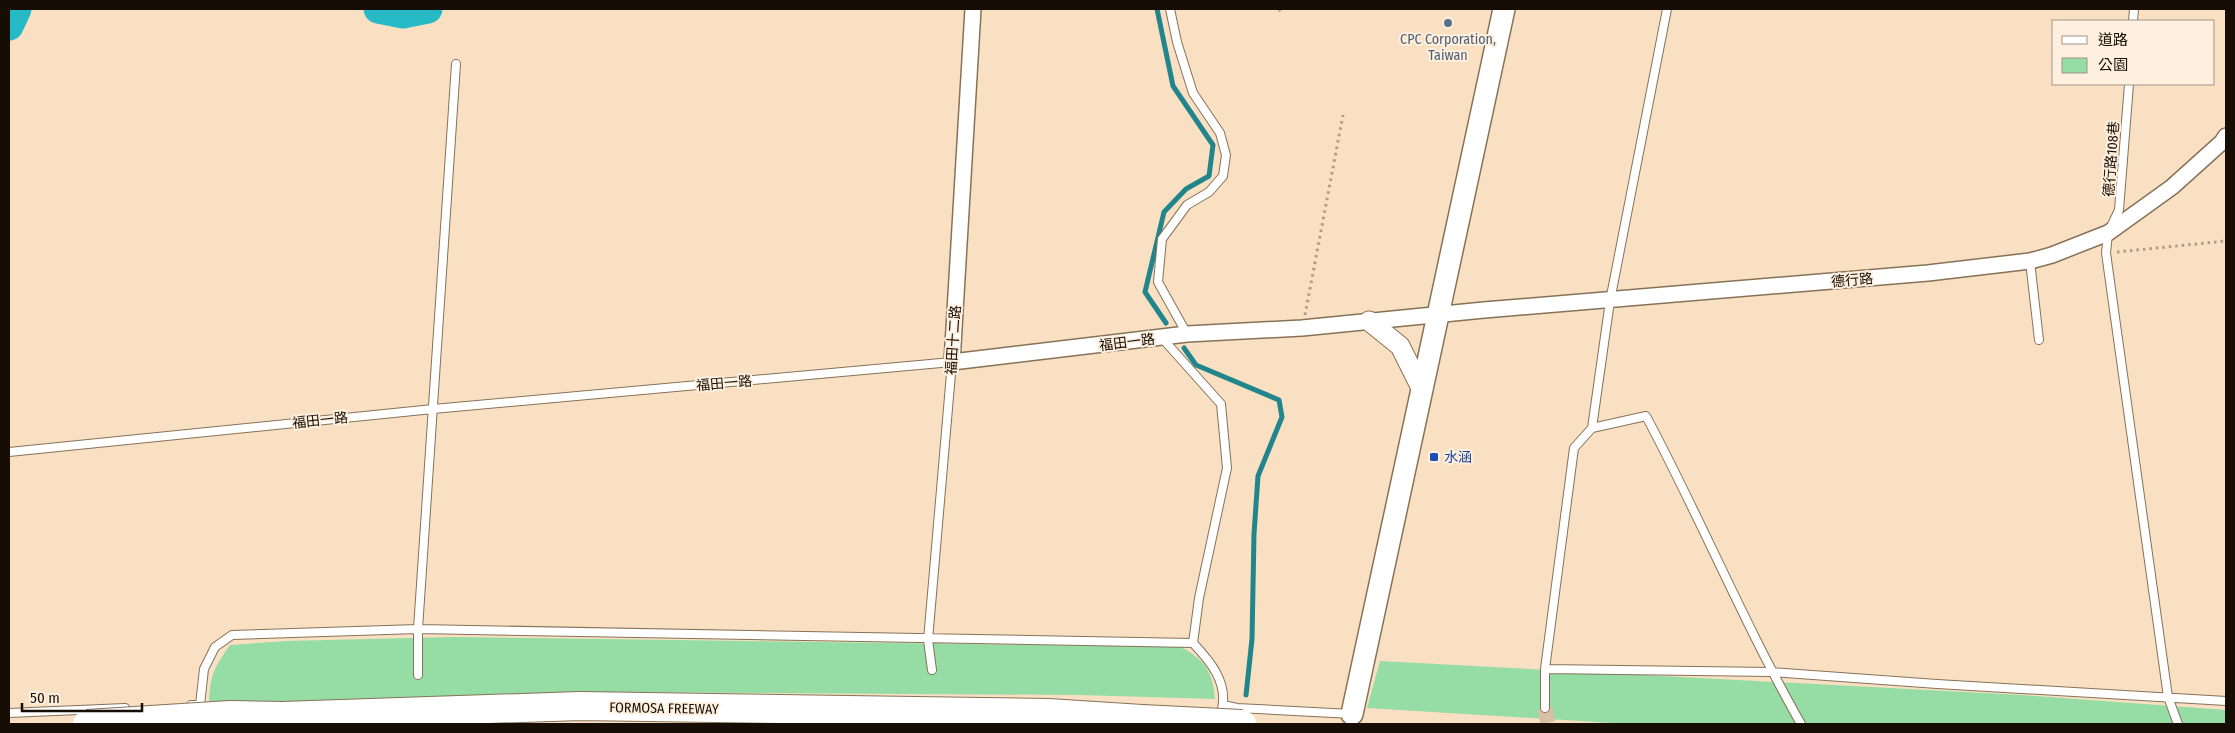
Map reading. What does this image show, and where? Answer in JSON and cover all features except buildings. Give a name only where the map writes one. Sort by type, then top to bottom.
[{"type":"highway","name":"FORMOSA FREEWAY","points":[[87,724],[230,715],[282,716],[580,706],[1048,713],[1242,724]]},
{"type":"main road","points":[[1352,714],[1504,9]]},
{"type":"street","name":"福田十二路","points":[[952,362],[973,9]]},
{"type":"street","name":"德行路","points":[[1438,314],[1928,273],[2030,261],[2052,255],[2108,233],[2172,187],[2222,142],[2226,136]]},
{"type":"street","name":"福田一路","points":[[952,362],[1187,334],[1302,328],[1438,314]]},
{"type":"street","points":[[1369,321],[1400,346],[1421,388]]},
{"type":"lane","points":[[1170,9],[1177,42],[1193,94],[1220,133],[1226,155],[1223,176],[1208,192],[1187,205],[1162,239],[1158,282],[1187,334]]},
{"type":"lane","points":[[1545,708],[1545,669],[1574,448],[1592,428],[1610,301],[1667,9]]},
{"type":"lane","points":[[418,675],[418,628],[456,64]]},
{"type":"lane","name":"德行路108巷","points":[[2129,85],[2119,210],[2108,233],[2106,253],[2168,697],[2178,724]]},
{"type":"lane","points":[[2030,261],[2039,340]]},
{"type":"lane","points":[[1162,338],[1222,404],[1227,468],[1199,598],[1193,644]]},
{"type":"lane","name":"福田一路","points":[[9,452],[433,409],[952,362]]},
{"type":"lane","name":"福田十二路","points":[[932,670],[928,640],[952,362]]},
{"type":"lane","points":[[1592,428],[1646,416],[1684,487],[1772,672],[1801,724]]},
{"type":"lane","points":[[203,724],[200,705],[204,669],[215,647],[232,636],[418,628],[1193,644],[1214,666],[1221,685],[1222,705],[1218,724]]},
{"type":"lane","points":[[1545,669],[1772,672],[2226,701]]},
{"type":"lane","points":[[181,706],[200,705]]},
{"type":"lane","points":[[1222,705],[1237,708],[1352,714]]},
{"type":"lane","points":[[9,713],[133,708]]},
{"type":"path","points":[[1302,328],[1343,115]]},
{"type":"path","points":[[2106,253],[2226,242]]},
{"type":"green space","points":[[451,637],[1181,647],[1202,662],[1210,674],[1215,699],[1079,695],[588,692],[209,705],[210,687],[214,673],[230,645],[286,641]]},
{"type":"green space","points":[[1380,661],[2021,695],[2226,710],[2226,724],[1628,724],[1367,708]]},
{"type":"waterway","points":[[9,26],[17,9]]},
{"type":"waterway","points":[[378,9],[403,14],[428,9]]},
{"type":"waterway","points":[[1157,9],[1173,86],[1213,145],[1209,176],[1186,189],[1164,212],[1145,292],[1166,323]]},
{"type":"waterway","points":[[1184,348],[1196,365],[1279,400],[1282,417],[1258,476],[1254,534],[1252,639],[1246,695]]},
{"type":"tunnel","points":[[1545,708],[1548,724]]},
{"type":"place","name":"CPC Corporation, Taiwan","points":[[1448,23]]},
{"type":"place","name":"水涵","points":[[1434,457]]}]
